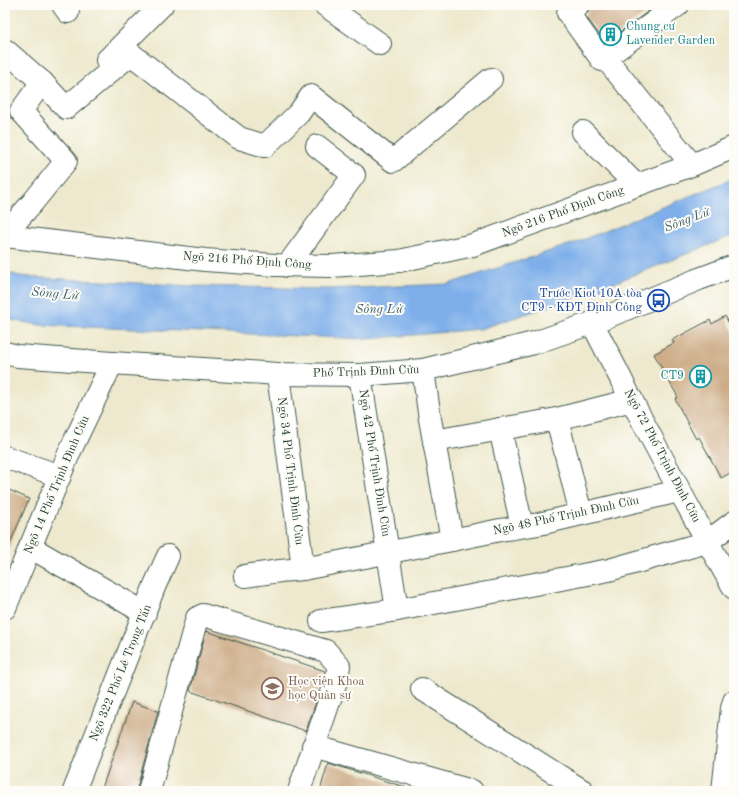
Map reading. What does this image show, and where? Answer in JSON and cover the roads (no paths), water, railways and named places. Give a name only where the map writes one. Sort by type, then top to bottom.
[{"type":"main road","points":[[63,106],[162,5]]},
{"type":"main road","points":[[325,5],[380,44]]},
{"type":"main road","points":[[578,5],[568,13],[602,60],[678,5]]},
{"type":"main road","points":[[5,50],[42,82],[63,106]]},
{"type":"main road","points":[[63,106],[131,54],[239,138],[265,146],[299,113],[312,96],[394,161],[491,79]]},
{"type":"main road","points":[[611,65],[692,165]]},
{"type":"main road","points":[[5,235],[66,161],[21,110],[42,82]]},
{"type":"main road","points":[[583,132],[636,185]]},
{"type":"main road","points":[[287,266],[354,175],[317,146]]},
{"type":"main road","name":"Ngõ 216 Phố Định Công","points":[[5,235],[221,262],[287,266],[332,266],[400,261],[473,245],[692,165],[734,147]]},
{"type":"main road","name":"Phố Trịnh Đình Cửu","points":[[5,353],[18,356],[278,374],[360,375],[424,370],[534,343],[592,323],[734,266]]},
{"type":"main road","name":"Ngõ 72 Phố Trịnh Đình Cửu","points":[[592,323],[679,491],[734,588]]},
{"type":"main road","name":"Ngõ 14 Phố Trịnh Đình Cửu","points":[[5,608],[70,451],[112,363]]},
{"type":"main road","points":[[424,370],[430,420],[452,540]]},
{"type":"main road","name":"Ngõ 34 Phố Trịnh Đình Cửu","points":[[278,374],[303,569]]},
{"type":"main road","name":"Ngõ 42 Phố Trịnh Đình Cửu","points":[[360,375],[397,610]]},
{"type":"main road","points":[[434,441],[557,419],[632,400]]},
{"type":"main road","points":[[557,419],[581,514]]},
{"type":"main road","points":[[500,430],[522,526]]},
{"type":"main road","points":[[5,457],[60,476]]},
{"type":"main road","name":"Ngõ 48 Phố Trịnh Đình Cửu","points":[[245,576],[303,569],[500,530],[539,524],[679,491]]},
{"type":"main road","points":[[321,621],[397,610],[609,570],[707,542],[734,522]]},
{"type":"main road","points":[[30,547],[145,613]]},
{"type":"main road","name":"Ngõ 322 Phố Lê Trọng Tấn","points":[[74,791],[168,556]]},
{"type":"main road","points":[[150,791],[197,618],[203,615],[326,651],[339,666],[336,681],[299,791]]},
{"type":"main road","points":[[422,689],[583,791]]},
{"type":"main road","points":[[723,791],[733,706]]},
{"type":"main road","points":[[313,746],[472,791]]},
{"type":"water","name":"Sông Lừ","points":[[734,178],[734,235],[589,293],[480,329],[368,339],[40,325],[5,319],[5,271],[19,276],[196,286],[328,289],[448,284],[575,243]]},
{"type":"place","name":"Chung cư Lavender Garden","points":[[610,34]]},
{"type":"place","name":"Trước Kiot 10A tòa CT9 - KĐT Định Công","points":[[658,301]]},
{"type":"place","name":"CT9","points":[[700,376]]},
{"type":"place","name":"Học viện Khoa học Quân sự","points":[[273,689]]}]
